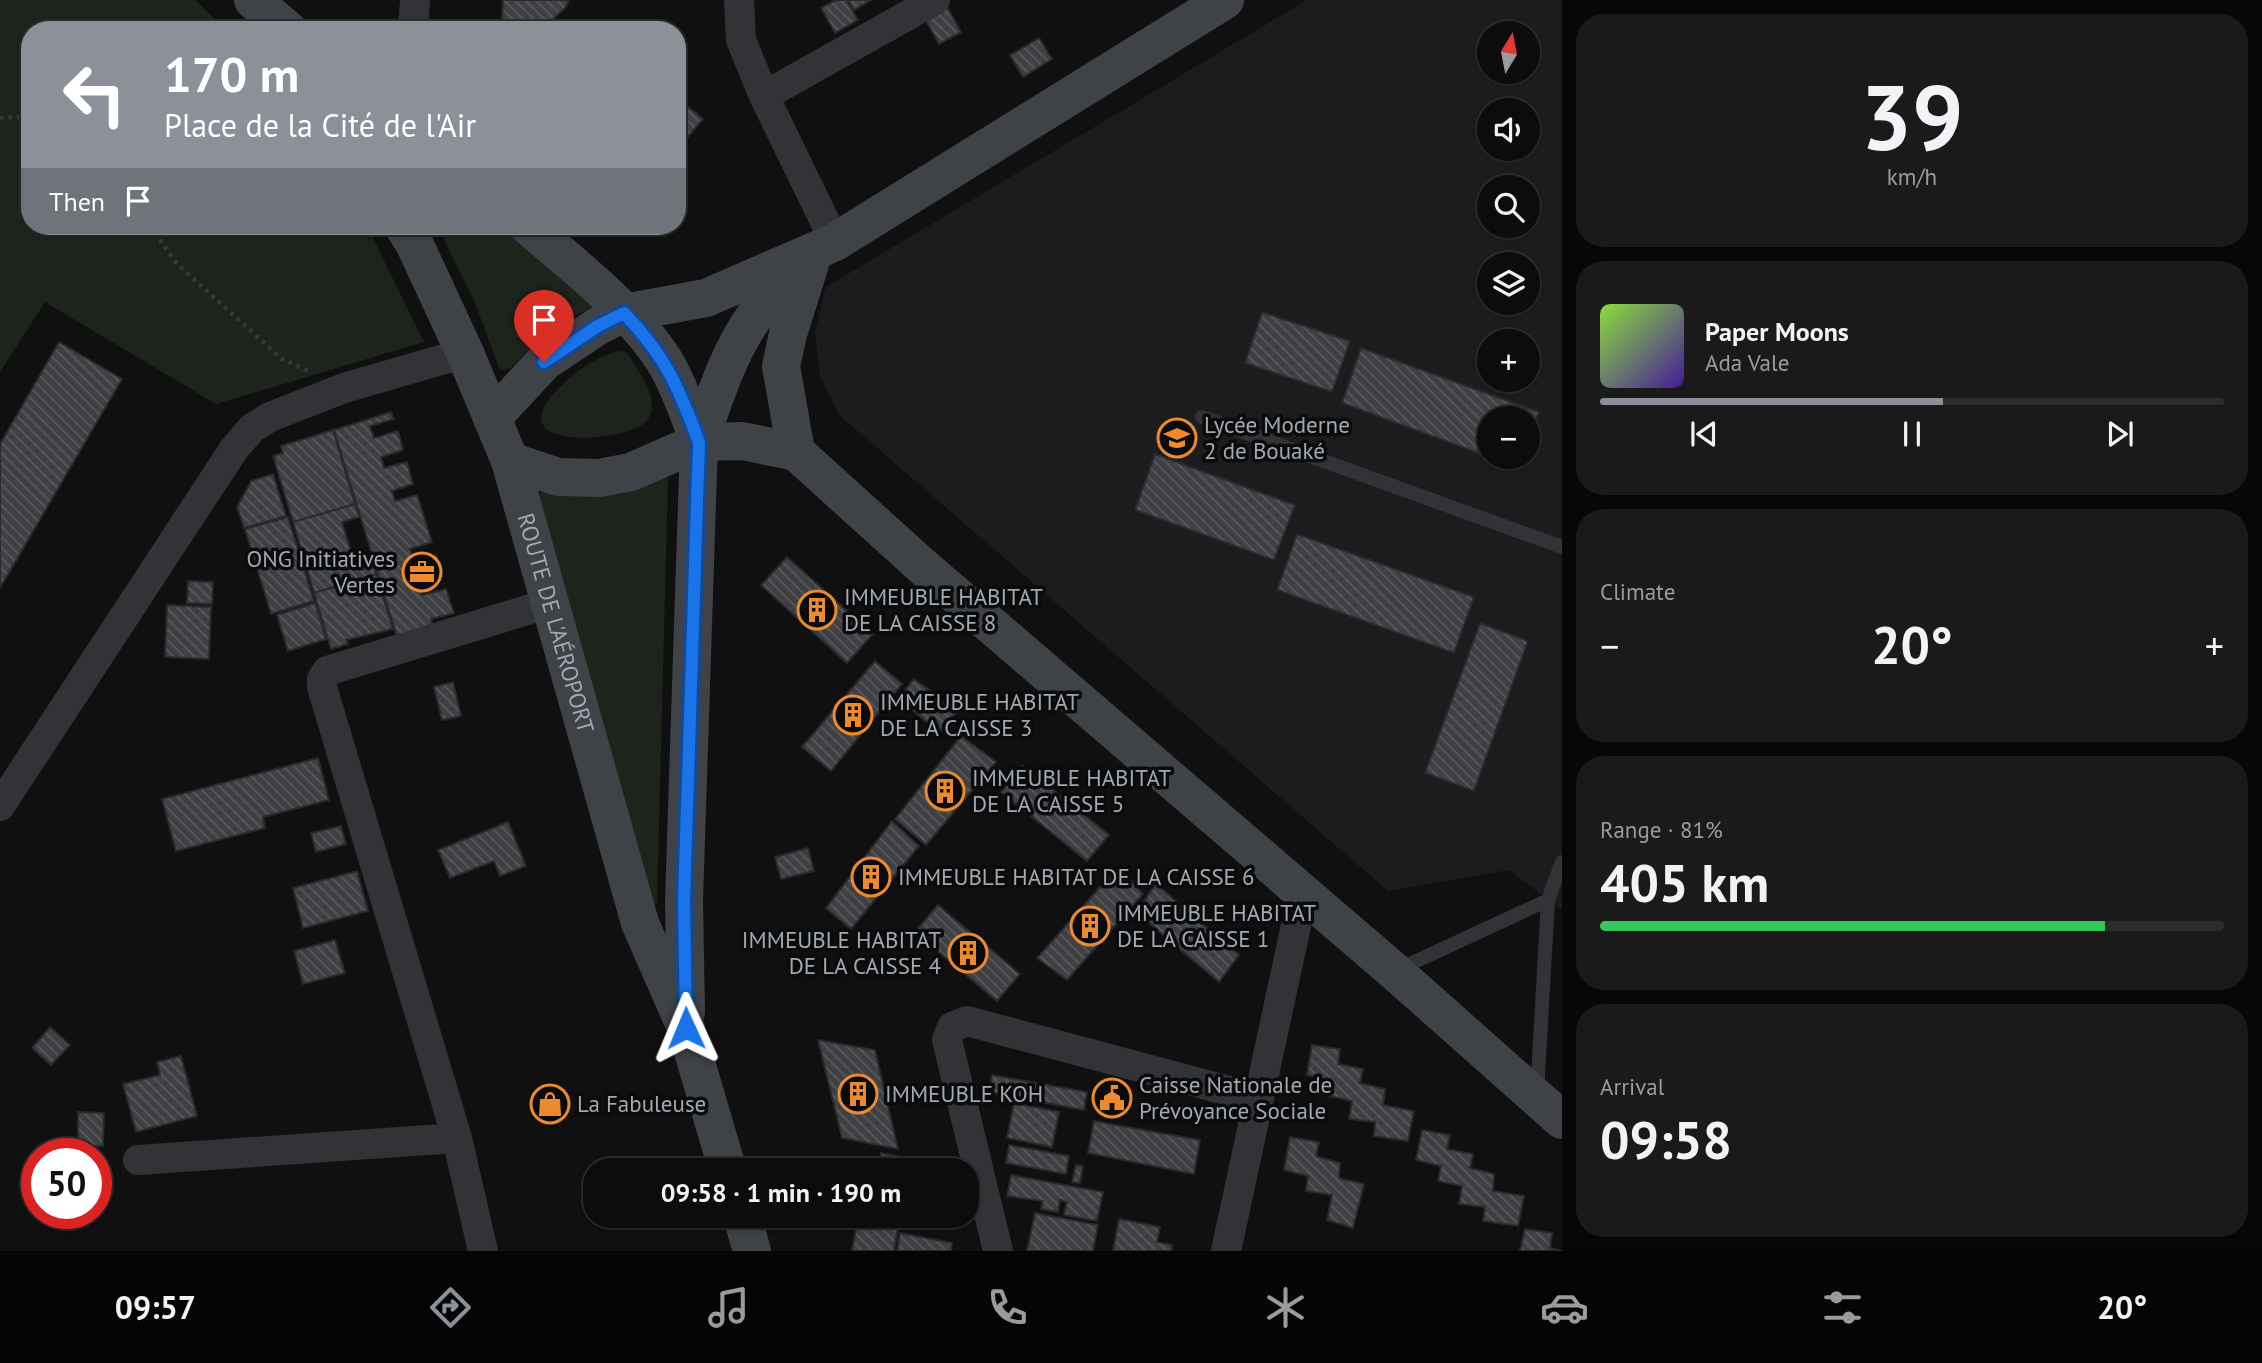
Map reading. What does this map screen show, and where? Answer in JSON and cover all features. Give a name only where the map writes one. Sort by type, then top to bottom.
[{"type":"main road","points":[[492,418],[544,362],[598,326],[624,313],[706,298],[822,252],[1225,0]]},
{"type":"main road","name":"ROUTE DE L'AÉROPORT","points":[[410,235],[466,354],[510,461],[640,923],[686,1028],[725,1158]]},
{"type":"main road","name":"ROUTE DE L'AÉROPORT","points":[[538,235],[592,281],[647,337],[681,392],[699,442],[684,900],[686,1028]]},
{"type":"main road","points":[[699,442],[718,388],[757,313],[822,252]]},
{"type":"main road","points":[[796,452],[781,366],[788,334],[822,252]]},
{"type":"main road","points":[[510,461],[558,477],[599,478],[631,472],[699,442],[743,440],[796,452],[922,566],[1394,971],[1550,1109]]},
{"type":"main road","points":[[745,1228],[752,1251]]},
{"type":"street","points":[[414,21],[415,0]]},
{"type":"street","points":[[739,0],[741,40],[822,252]]},
{"type":"street","points":[[764,96],[934,0]]},
{"type":"street","points":[[0,806],[234,449],[252,428],[270,417],[344,388],[466,354]]},
{"type":"street","points":[[483,1251],[457,1138],[322,679],[327,671],[550,603]]},
{"type":"street","points":[[1226,1251],[1303,893]]},
{"type":"street","points":[[998,1251],[947,1040],[952,1027],[967,1021],[1259,1098]]},
{"type":"street","points":[[138,1160],[457,1138]]},
{"type":"lane","points":[[1202,417],[1562,547]]},
{"type":"lane","points":[[1550,1109],[1548,900],[1562,862]]},
{"type":"lane","points":[[1394,971],[1548,900]]},
{"type":"path","points":[[0,118],[21,117]]},
{"type":"path","points":[[156,235],[177,264],[282,359],[344,388]]},
{"type":"shaded area","points":[[0,0],[195,0],[217,21],[21,21],[21,235],[371,235],[424,342],[216,404],[45,302],[0,372]]},
{"type":"shaded area","name":"Lycée Moderne 2 de Bouaké","points":[[1307,0],[1562,0],[1562,910],[1509,870],[1388,891],[838,414],[820,376],[815,333],[826,287]]},
{"type":"shaded area","points":[[442,235],[511,235],[595,306],[546,331],[511,368],[504,370],[499,368],[474,300]]},
{"type":"shaded area","points":[[621,351],[627,353],[650,393],[652,409],[646,422],[607,436],[585,438],[549,431],[541,421],[544,407],[561,386],[589,364]]},
{"type":"shaded area","points":[[663,470],[668,479],[657,902],[652,906],[538,497],[540,492],[604,484]]},
{"type":"building","points":[[503,0],[569,0],[566,7],[551,21],[502,21]]},
{"type":"building","points":[[836,0],[846,0],[858,20],[835,33],[821,8]]},
{"type":"building","points":[[848,0],[871,0],[854,10]]},
{"type":"building","points":[[947,7],[961,32],[939,44],[925,19]]},
{"type":"building","points":[[1039,38],[1052,59],[1023,77],[1010,55]]},
{"type":"building","points":[[686,105],[703,119],[686,139]]},
{"type":"building","points":[[1262,312],[1350,341],[1332,392],[1245,363]]},
{"type":"building","points":[[59,342],[122,379],[0,588],[0,444]]},
{"type":"building","points":[[1361,348],[1477,390],[1477,392],[1522,406],[1477,406],[1477,453],[1342,403]]},
{"type":"building","points":[[391,412],[394,419],[370,426],[374,438],[398,431],[403,450],[381,457],[384,468],[407,462],[413,484],[392,491],[395,501],[417,495],[432,542],[410,549],[414,562],[436,555],[442,576],[418,583],[422,595],[446,589],[454,613],[431,619],[434,629],[398,640],[334,430]]},
{"type":"building","points":[[333,430],[355,504],[293,522],[273,456],[283,453],[281,446]]},
{"type":"building","points":[[1155,454],[1295,505],[1274,560],[1135,510]]},
{"type":"building","points":[[273,474],[286,516],[244,528],[237,507],[251,481]]},
{"type":"building","points":[[355,504],[359,517],[342,522],[355,565],[372,560],[376,574],[314,593],[293,522]]},
{"type":"building","points":[[288,517],[314,601],[271,614],[245,529]]},
{"type":"building","points":[[1297,534],[1474,597],[1454,653],[1277,590]]},
{"type":"building","name":"IMMEUBLE HABITAT DE LA CAISSE 8","points":[[787,557],[873,634],[847,663],[761,585]]},
{"type":"building","points":[[376,574],[393,629],[346,640],[348,644],[331,649],[314,593]]},
{"type":"building","points":[[188,581],[213,582],[212,604],[187,603]]},
{"type":"building","points":[[315,603],[326,639],[288,651],[277,615]]},
{"type":"building","points":[[167,605],[211,607],[209,659],[165,657]]},
{"type":"building","points":[[1480,623],[1528,641],[1474,791],[1425,773]]},
{"type":"building","name":"IMMEUBLE HABITAT DE LA CAISSE 3","points":[[875,661],[902,684],[831,771],[802,747]]},
{"type":"building","points":[[914,679],[958,711],[939,733],[899,698]]},
{"type":"building","points":[[453,682],[461,716],[442,720],[434,687]]},
{"type":"building","name":"IMMEUBLE HABITAT DE LA CAISSE 5","points":[[961,736],[996,762],[926,845],[895,819]]},
{"type":"building","points":[[318,758],[329,800],[263,817],[265,828],[176,851],[162,799]]},
{"type":"building","points":[[1023,766],[1109,835],[1087,861],[1001,792]]},
{"type":"building","name":"IMMEUBLE HABITAT DE LA CAISSE 6","points":[[892,821],[919,846],[851,929],[826,908]]},
{"type":"building","points":[[508,822],[526,866],[500,876],[494,861],[450,878],[438,850]]},
{"type":"building","points":[[341,826],[346,844],[316,852],[311,833]]},
{"type":"building","points":[[808,848],[814,871],[781,879],[775,857]]},
{"type":"building","name":"IMMEUBLE HABITAT DE LA CAISSE 1","points":[[1118,867],[1143,894],[1067,980],[1037,958]]},
{"type":"building","points":[[357,871],[368,911],[303,928],[293,888]]},
{"type":"building","name":"IMMEUBLE HABITAT DE LA CAISSE 1","points":[[1156,884],[1239,955],[1219,982],[1136,912]]},
{"type":"building","name":"IMMEUBLE HABITAT DE LA CAISSE 4","points":[[938,905],[1020,974],[997,1001],[915,932]]},
{"type":"building","points":[[335,940],[345,973],[303,984],[294,951]]},
{"type":"building","points":[[50,1027],[70,1045],[51,1065],[32,1048]]},
{"type":"building","name":"IMMEUBLE KOH","points":[[818,1040],[875,1050],[898,1149],[842,1138]]},
{"type":"building","points":[[1312,1045],[1340,1049],[1338,1064],[1363,1069],[1360,1083],[1385,1089],[1383,1105],[1414,1111],[1408,1141],[1374,1136],[1375,1122],[1349,1119],[1352,1101],[1329,1096],[1331,1081],[1307,1075]]},
{"type":"building","points":[[181,1056],[197,1116],[136,1132],[123,1084],[160,1075],[157,1062]]},
{"type":"building","points":[[992,1075],[1087,1092],[1084,1110],[989,1092]]},
{"type":"building","points":[[1014,1103],[1059,1112],[1052,1147],[1007,1138]]},
{"type":"building","points":[[78,1112],[104,1113],[103,1138],[78,1138]]},
{"type":"building","points":[[1094,1121],[1200,1140],[1194,1174],[1088,1153]]},
{"type":"building","points":[[1422,1130],[1450,1135],[1447,1149],[1473,1154],[1470,1168],[1494,1174],[1493,1191],[1524,1196],[1518,1226],[1483,1221],[1485,1207],[1459,1204],[1462,1186],[1438,1181],[1441,1166],[1416,1160]]},
{"type":"building","points":[[1290,1137],[1319,1142],[1316,1156],[1340,1163],[1339,1178],[1364,1184],[1353,1228],[1327,1220],[1332,1195],[1306,1191],[1308,1176],[1284,1170]]},
{"type":"building","points":[[1009,1145],[1069,1156],[1066,1174],[1006,1163]]},
{"type":"building","points":[[881,1153],[906,1158],[880,1158]]},
{"type":"building","points":[[1076,1165],[1083,1166],[1080,1183],[1072,1182]]},
{"type":"building","points":[[1011,1175],[1103,1192],[1097,1221],[1064,1215],[1067,1202],[1060,1200],[1058,1212],[1041,1209],[1043,1201],[1007,1196]]},
{"type":"building","points":[[1035,1213],[1098,1225],[1093,1251],[1027,1251]]},
{"type":"building","points":[[1119,1219],[1160,1227],[1157,1242],[1172,1245],[1171,1251],[1113,1251]]},
{"type":"building","points":[[856,1228],[898,1228],[894,1251],[852,1251]]},
{"type":"building","points":[[1525,1229],[1552,1233],[1550,1248],[1562,1251],[1520,1251]]},
{"type":"building","points":[[900,1233],[952,1243],[951,1251],[897,1251]]},
{"type":"place","name":"Lycée Moderne 2 de Bouaké","points":[[1177,438]]},
{"type":"place","name":"ONG Initiatives Vertes","points":[[422,572]]},
{"type":"place","name":"IMMEUBLE HABITAT DE LA CAISSE 8","points":[[817,610]]},
{"type":"place","name":"IMMEUBLE HABITAT DE LA CAISSE 3","points":[[853,715]]},
{"type":"place","name":"IMMEUBLE HABITAT DE LA CAISSE 5","points":[[945,791]]},
{"type":"place","name":"IMMEUBLE HABITAT DE LA CAISSE 6","points":[[871,877]]},
{"type":"place","name":"IMMEUBLE HABITAT DE LA CAISSE 1","points":[[1090,926]]},
{"type":"place","name":"IMMEUBLE HABITAT DE LA CAISSE 4","points":[[968,953]]},
{"type":"place","name":"IMMEUBLE KOH","points":[[858,1094]]},
{"type":"place","name":"Caisse Nationale de Prévoyance Sociale","points":[[1112,1098]]},
{"type":"place","name":"La Fabuleuse","points":[[550,1104]]},
{"type":"route","points":[[544,362],[598,326],[624,313],[647,337],[667,366],[681,392],[699,442],[684,900],[686,1028]]}]
